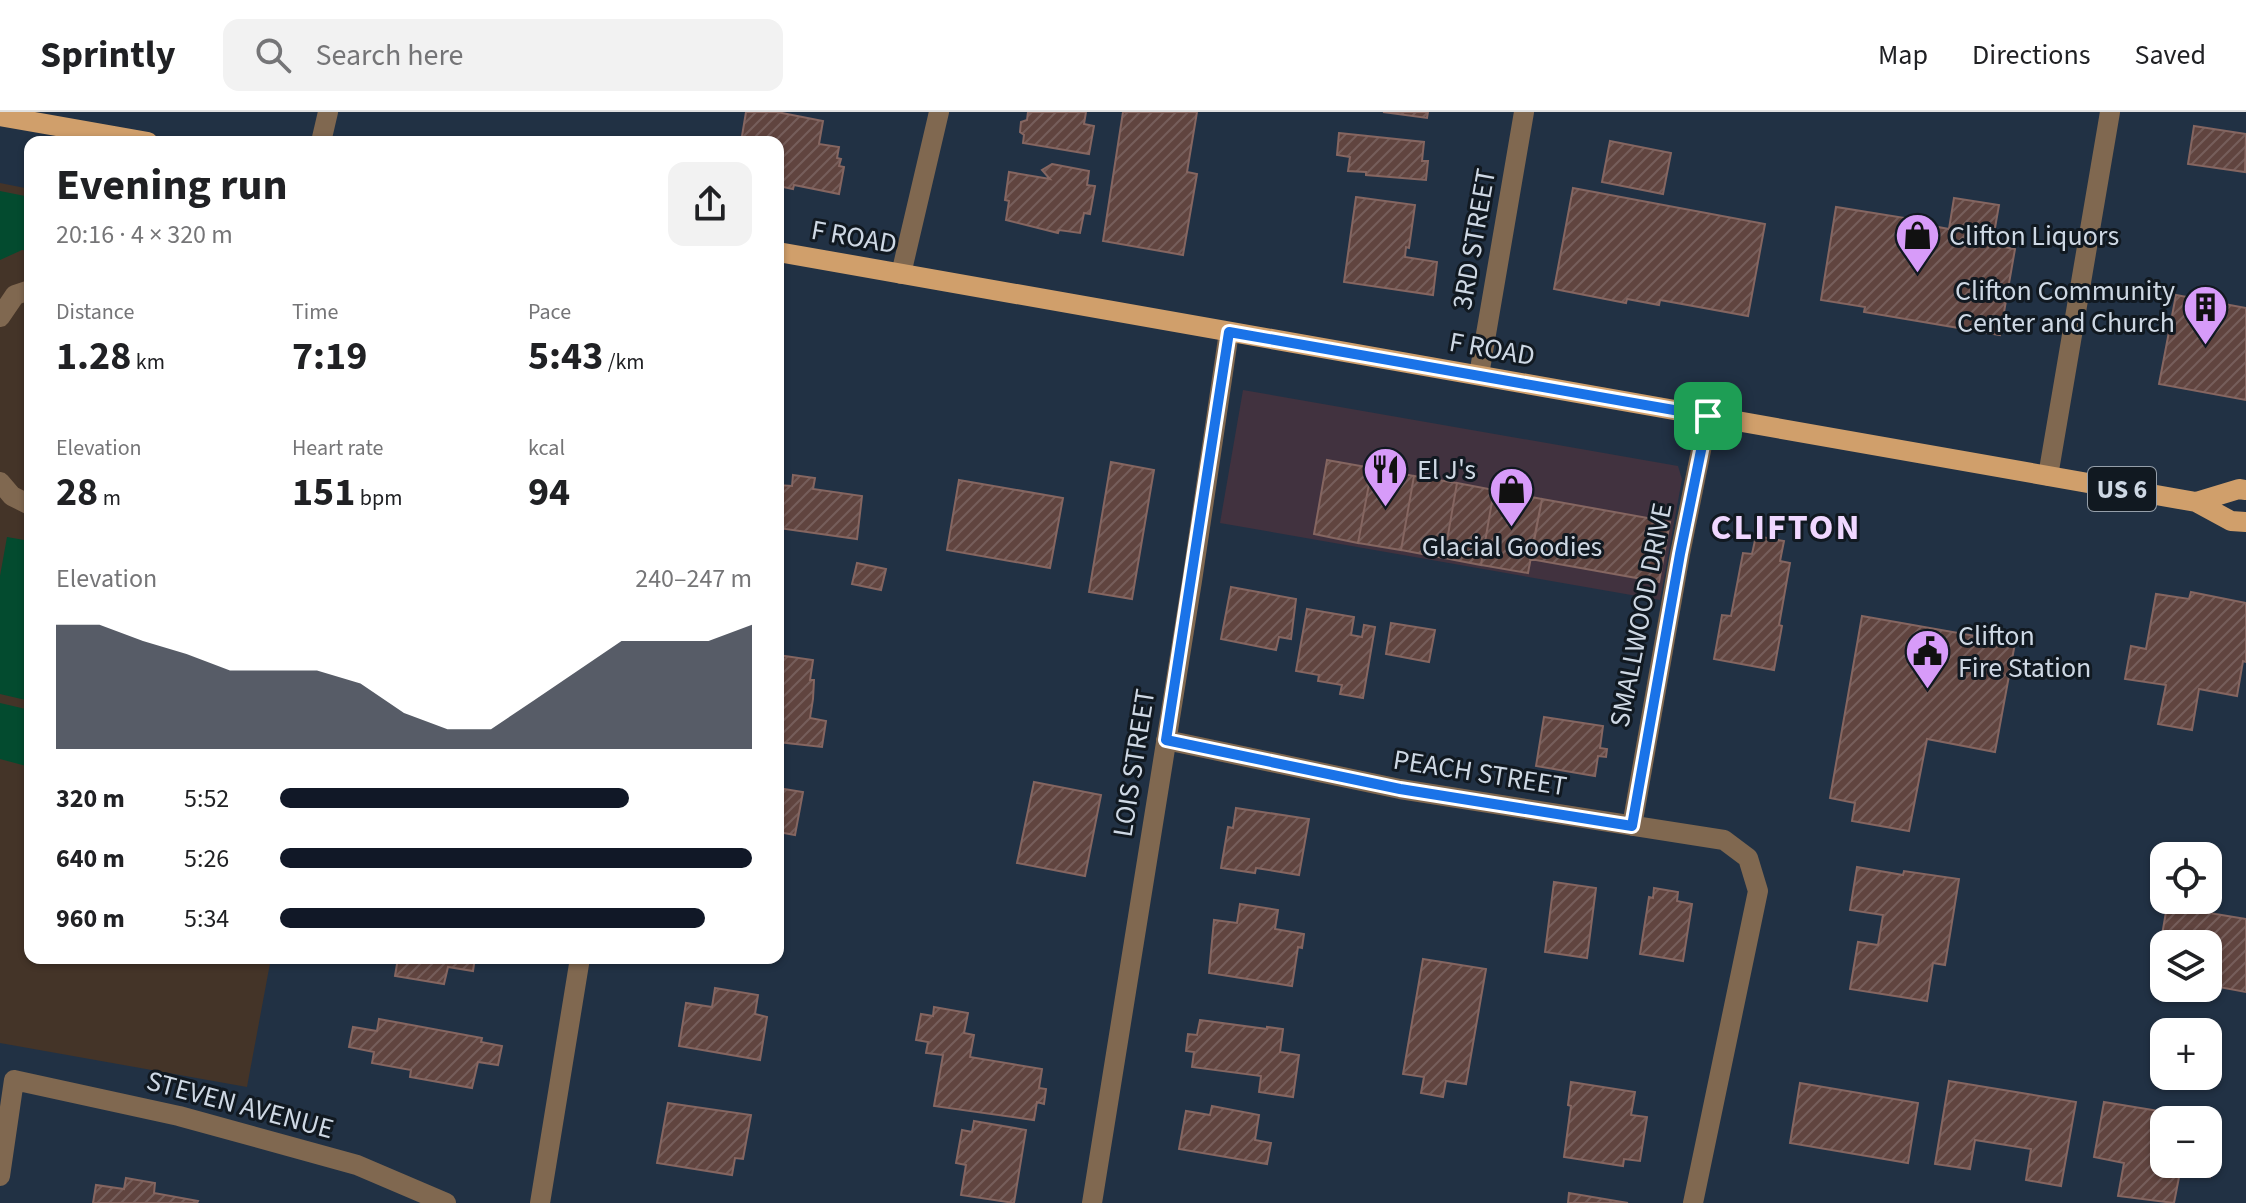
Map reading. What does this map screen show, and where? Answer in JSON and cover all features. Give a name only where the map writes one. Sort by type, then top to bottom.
[{"type":"main road","points":[[0,116],[114,136]]},
{"type":"main road","name":"F ROAD","points":[[784,253],[2196,502],[2231,521],[2246,522]]},
{"type":"main road","name":"F ROAD","points":[[2196,502],[2239,489],[2246,490]]},
{"type":"street","points":[[322,136],[328,112]]},
{"type":"street","points":[[901,274],[939,112]]},
{"type":"street","name":"3RD STREET","points":[[1479,375],[1524,112]]},
{"type":"street","points":[[2048,476],[2110,112]]},
{"type":"street","points":[[0,317],[15,295],[24,292]]},
{"type":"street","name":"LOIS STREET","points":[[1092,1203],[1229,332]]},
{"type":"street","name":"SMALLWOOD DRIVE","points":[[1632,826],[1708,416]]},
{"type":"street","points":[[0,482],[12,496],[24,502]]},
{"type":"street","name":"PEACH STREET","points":[[1166,740],[1400,789],[1724,840],[1748,858],[1758,891],[1695,1203]]},
{"type":"street","points":[[540,1203],[579,964]]},
{"type":"street","name":"STEVEN AVENUE","points":[[0,1176],[14,1080],[179,1116],[357,1165],[446,1203]]},
{"type":"shaded area","points":[[0,183],[24,188],[24,964],[270,964],[247,1087],[0,1043]]},
{"type":"shaded area","points":[[1243,390],[1678,466],[1682,479],[1660,600],[1220,523]]},
{"type":"green space","points":[[0,191],[24,196],[24,250],[0,260]]},
{"type":"green space","points":[[7,537],[24,540],[24,700],[0,694],[0,576]]},
{"type":"green space","points":[[0,703],[24,709],[24,765],[0,759]]},
{"type":"building","points":[[746,112],[777,112],[823,121],[819,144],[839,147],[839,166],[844,167],[839,194],[794,185],[793,189],[784,187],[784,136],[742,136]]},
{"type":"building","points":[[1028,112],[1086,112],[1084,124],[1094,126],[1089,154],[1023,143],[1021,122],[1027,120]]},
{"type":"building","points":[[1123,112],[1197,112],[1187,172],[1197,174],[1183,255],[1103,241]]},
{"type":"building","points":[[1383,112],[1428,112],[1427,118]]},
{"type":"building","points":[[2194,126],[2246,134],[2245,172],[2188,164]]},
{"type":"building","points":[[1339,133],[1424,142],[1422,161],[1428,161],[1426,180],[1348,171],[1350,157],[1337,155]]},
{"type":"building","points":[[1610,141],[1671,153],[1663,194],[1602,182]]},
{"type":"building","points":[[1052,164],[1089,171],[1087,185],[1095,186],[1090,214],[1084,213],[1080,233],[1059,230],[1058,233],[1006,220],[1009,172],[1050,179],[1042,170]]},
{"type":"building","points":[[1573,188],[1765,224],[1748,316],[1660,300],[1659,305],[1627,299],[1626,303],[1554,289]]},
{"type":"building","points":[[1356,197],[1415,205],[1405,257],[1437,262],[1433,295],[1344,282]]},
{"type":"building","name":"Clifton Liquors","points":[[1954,198],[1999,205],[1992,245],[2015,249],[2000,335],[1864,312],[1865,307],[1821,300],[1836,207],[1905,218],[1904,226],[1926,230],[1927,225],[1949,229]]},
{"type":"building","name":"Clifton Community Center and Church","points":[[2176,295],[2246,308],[2246,400],[2159,384]]},
{"type":"building","points":[[1327,460],[1372,468],[1358,543],[1314,534]]},
{"type":"building","points":[[1111,462],[1154,470],[1132,599],[1089,592]]},
{"type":"building","name":"El J's","points":[[1372,468],[1414,476],[1401,550],[1358,543]]},
{"type":"building","points":[[793,475],[815,478],[813,489],[862,496],[857,539],[784,529],[784,485],[792,486]]},
{"type":"building","points":[[1414,476],[1457,483],[1444,558],[1401,550]]},
{"type":"building","points":[[959,480],[1063,498],[1050,568],[947,550]]},
{"type":"building","points":[[1457,483],[1494,490],[1481,565],[1444,558]]},
{"type":"building","name":"Glacial Goodies","points":[[1494,490],[1542,499],[1528,573],[1481,565]]},
{"type":"building","points":[[1542,499],[1670,522],[1659,582],[1530,559]]},
{"type":"building","points":[[1756,536],[1784,541],[1780,561],[1790,563],[1774,670],[1714,659],[1722,615],[1731,616],[1743,553],[1752,554]]},
{"type":"building","points":[[857,563],[886,569],[881,590],[852,584]]},
{"type":"building","points":[[1231,587],[1296,599],[1291,639],[1279,637],[1276,650],[1221,639]]},
{"type":"building","points":[[2191,592],[2246,603],[2246,662],[2243,661],[2237,696],[2199,689],[2192,730],[2158,724],[2166,685],[2125,679],[2131,646],[2146,649],[2156,594],[2189,599]]},
{"type":"building","points":[[1307,609],[1354,617],[1351,635],[1362,637],[1364,625],[1375,627],[1363,698],[1340,694],[1342,685],[1318,681],[1319,675],[1296,671]]},
{"type":"building","name":"Clifton Fire Station","points":[[1862,616],[2015,643],[1995,752],[1927,739],[1909,831],[1852,821],[1855,803],[1830,798]]},
{"type":"building","points":[[1391,623],[1435,630],[1429,662],[1386,654]]},
{"type":"building","points":[[784,656],[813,660],[810,718],[826,721],[822,747],[784,743]]},
{"type":"building","points":[[1544,717],[1603,726],[1600,748],[1607,749],[1606,757],[1598,756],[1595,776],[1536,766]]},
{"type":"building","points":[[1034,782],[1101,795],[1085,876],[1017,863]]},
{"type":"building","points":[[784,789],[803,792],[795,835],[784,833]]},
{"type":"building","points":[[1236,808],[1309,819],[1299,875],[1256,868],[1255,873],[1221,868],[1228,827],[1233,828]]},
{"type":"building","points":[[1857,867],[1903,875],[1904,871],[1959,879],[1945,965],[1933,963],[1927,1001],[1850,989],[1858,942],[1878,945],[1883,915],[1850,910]]},
{"type":"building","points":[[1554,882],[1596,888],[1587,958],[1545,952]]},
{"type":"building","points":[[1654,888],[1678,892],[1677,901],[1692,904],[1683,961],[1640,954],[1649,897],[1653,898]]},
{"type":"building","points":[[1240,904],[1278,910],[1275,929],[1304,934],[1302,948],[1298,947],[1292,986],[1209,973],[1214,920],[1237,923]]},
{"type":"building","points":[[2166,914],[2216,914],[2246,919],[2246,992],[2222,988],[2222,930],[2163,930]]},
{"type":"building","points":[[1423,959],[1486,969],[1466,1084],[1446,1081],[1443,1097],[1421,1093],[1424,1077],[1403,1074]]},
{"type":"building","points":[[397,964],[474,964],[473,971],[448,967],[444,984],[395,976]]},
{"type":"building","points":[[715,988],[758,995],[755,1014],[767,1017],[760,1060],[679,1046],[686,1003],[712,1007]]},
{"type":"building","points":[[934,1007],[968,1013],[964,1033],[974,1035],[970,1057],[1042,1069],[1039,1088],[1046,1089],[1044,1104],[1037,1102],[1034,1120],[934,1106],[943,1055],[926,1053],[928,1042],[916,1040],[921,1014],[933,1016]]},
{"type":"building","points":[[379,1019],[482,1038],[481,1042],[502,1046],[498,1065],[478,1062],[472,1088],[410,1077],[411,1070],[372,1063],[374,1052],[349,1047],[353,1027],[377,1031]]},
{"type":"building","points":[[1200,1020],[1283,1029],[1280,1052],[1299,1055],[1293,1097],[1259,1092],[1261,1076],[1192,1067],[1194,1052],[1186,1051],[1188,1034],[1197,1035]]},
{"type":"building","points":[[1949,1081],[2076,1102],[2061,1186],[2026,1180],[2031,1149],[1975,1140],[1970,1169],[1935,1164]]},
{"type":"building","points":[[1571,1082],[1635,1092],[1631,1115],[1647,1117],[1640,1161],[1624,1159],[1623,1166],[1564,1157]]},
{"type":"building","points":[[1800,1083],[1918,1103],[1908,1163],[1790,1143]]},
{"type":"building","points":[[2104,1102],[2150,1110],[2150,1178],[2179,1178],[2174,1203],[2118,1196],[2124,1163],[2094,1157]]},
{"type":"building","points":[[668,1103],[751,1115],[743,1159],[735,1158],[732,1175],[657,1163]]},
{"type":"building","points":[[1212,1106],[1259,1115],[1255,1140],[1271,1143],[1267,1164],[1179,1149],[1186,1111],[1210,1115]]},
{"type":"building","points":[[974,1121],[1026,1130],[1014,1203],[961,1195],[966,1165],[956,1163],[962,1130],[972,1132]]},
{"type":"building","points":[[126,1178],[155,1183],[154,1193],[198,1201],[93,1203],[96,1185],[124,1189]]},
{"type":"building","points":[[1569,1193],[1628,1203],[1568,1203]]},
{"type":"place","name":"Clifton Liquors","points":[[1918,275]]},
{"type":"place","name":"Clifton Community Center and Church","points":[[2206,346]]},
{"type":"place","name":"El J's","points":[[1386,509]]},
{"type":"place","name":"Glacial Goodies","points":[[1512,529]]},
{"type":"place","name":"Clifton Fire Station","points":[[1927,691]]},
{"type":"district","name":"CLIFTON","points":[[1786,527]]},
{"type":"route","points":[[1229,332],[1708,416],[1632,826],[1400,789],[1166,740],[1229,332]]}]
